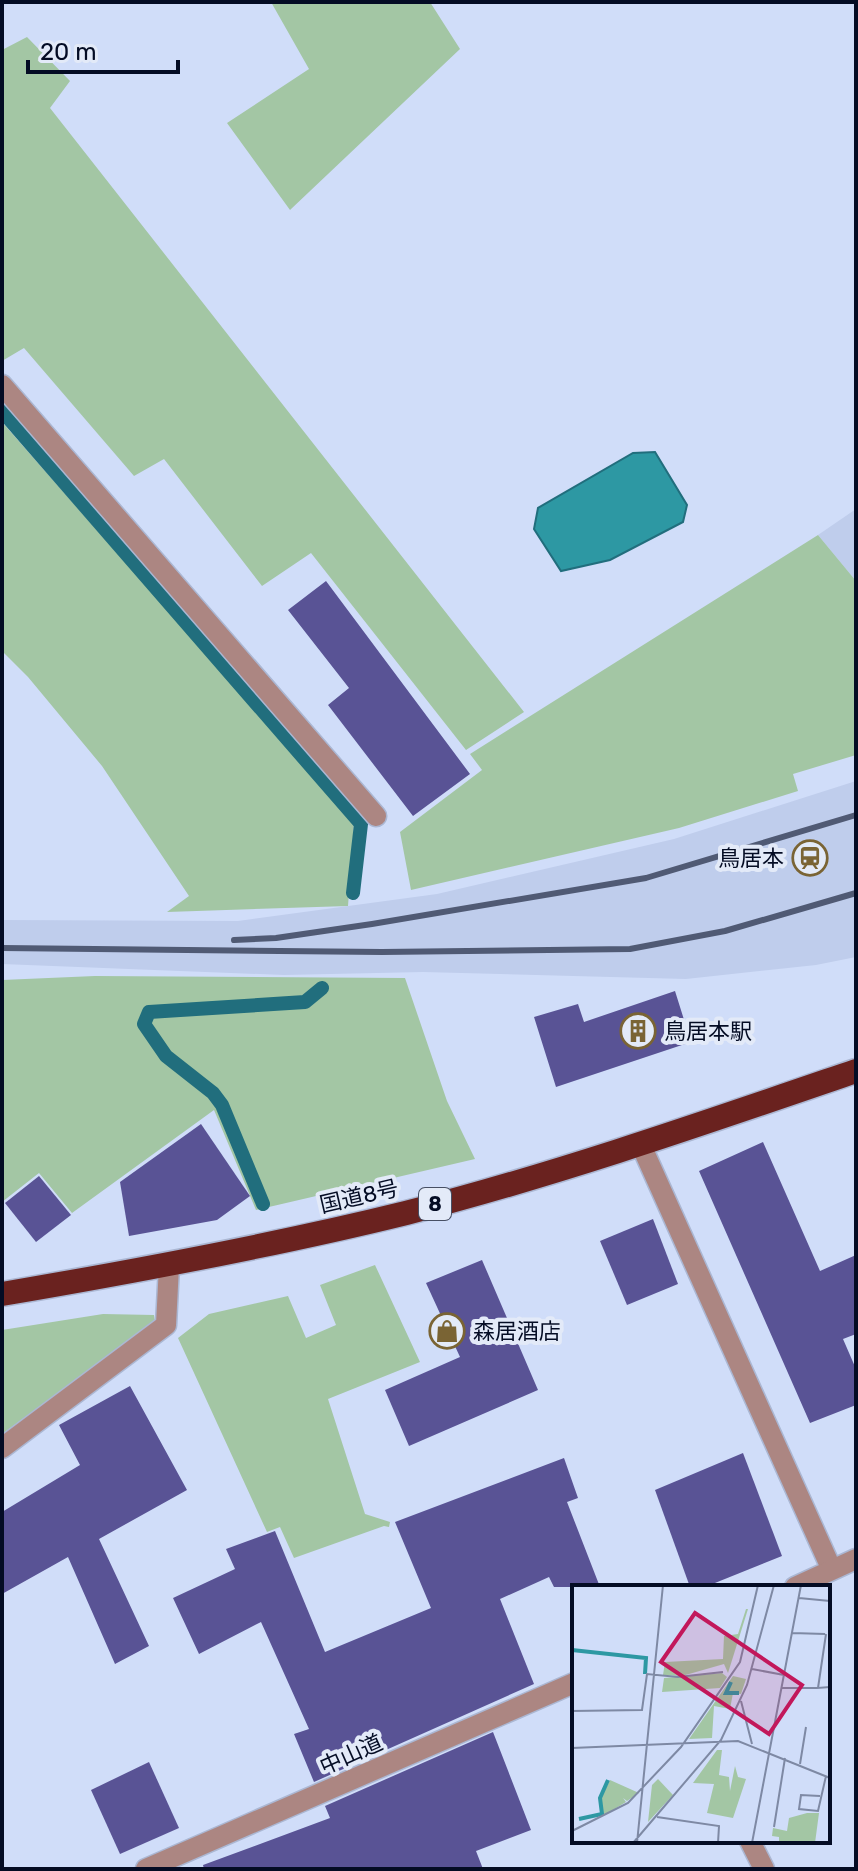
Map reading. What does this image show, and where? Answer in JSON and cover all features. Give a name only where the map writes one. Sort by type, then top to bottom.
[{"type":"highway","name":"国道8号","points":[[2,1294],[169,1266],[407,1212],[641,1145],[856,1071]]},
{"type":"street","points":[[2,385],[376,816]]},
{"type":"street","points":[[641,1145],[831,1568]]},
{"type":"street","points":[[2,1448],[166,1325],[169,1266]]},
{"type":"street","points":[[799,1585],[856,1559]]},
{"type":"street","name":"中山道","points":[[146,1869],[572,1684]]},
{"type":"street","points":[[751,1843],[764,1869]]},
{"type":"shaded area","points":[[271,2],[430,2],[460,49],[290,210],[227,123],[309,69]]},
{"type":"shaded area","points":[[27,37],[70,81],[50,108],[524,712],[466,750],[311,553],[262,586],[164,459],[134,476],[24,348],[2,361],[2,50]]},
{"type":"shaded area","points":[[2,422],[354,823],[348,906],[167,912],[189,896],[102,766],[28,677],[2,651]]},
{"type":"shaded area","points":[[655,452],[687,505],[683,522],[610,560],[561,571],[534,529],[538,508],[633,453]]},
{"type":"shaded area","points":[[856,509],[856,581],[818,535]]},
{"type":"shaded area","points":[[818,535],[856,581],[856,755],[793,774],[798,791],[679,828],[411,890],[400,832],[482,770],[470,754]]},
{"type":"shaded area","points":[[856,781],[856,957],[816,965],[686,979],[423,972],[284,975],[2,964],[2,920],[238,921],[437,894],[674,839]]},
{"type":"shaded area","points":[[95,976],[405,978],[447,1101],[475,1159],[256,1210],[214,1110],[72,1213],[39,1173],[2,1202],[2,980]]},
{"type":"shaded area","points":[[375,1265],[420,1362],[328,1399],[365,1514],[390,1522],[389,1527],[384,1526],[294,1558],[280,1527],[267,1532],[178,1338],[209,1314],[288,1296],[306,1338],[336,1325],[320,1285]]},
{"type":"shaded area","points":[[103,1314],[154,1315],[155,1322],[2,1434],[2,1330]]},
{"type":"building","points":[[326,581],[470,774],[413,816],[328,705],[349,688],[288,610]]},
{"type":"building","points":[[675,991],[691,1042],[556,1087],[534,1017],[578,1004],[584,1022]]},
{"type":"building","points":[[201,1124],[250,1196],[217,1220],[129,1236],[120,1182]]},
{"type":"building","points":[[763,1142],[820,1271],[856,1255],[856,1334],[843,1339],[856,1369],[856,1405],[810,1423],[699,1171]]},
{"type":"building","points":[[39,1176],[71,1215],[36,1242],[5,1203]]},
{"type":"building","points":[[653,1219],[678,1284],[627,1305],[600,1241]]},
{"type":"building","points":[[482,1260],[538,1390],[409,1446],[385,1390],[460,1357],[426,1283]]},
{"type":"building","points":[[130,1386],[187,1490],[99,1539],[149,1646],[115,1664],[68,1557],[2,1594],[2,1512],[80,1465],[59,1425]]},
{"type":"building","points":[[743,1453],[782,1556],[710,1585],[689,1585],[655,1490]]},
{"type":"building","points":[[564,1458],[578,1498],[567,1502],[599,1585],[554,1587],[549,1577],[500,1599],[534,1684],[314,1782],[294,1734],[309,1729],[261,1622],[199,1654],[173,1598],[235,1569],[226,1549],[275,1531],[325,1652],[431,1608],[395,1522]]},
{"type":"building","points":[[493,1732],[531,1830],[476,1851],[483,1869],[204,1869],[203,1865],[330,1818],[325,1806]]},
{"type":"building","points":[[149,1762],[179,1828],[120,1854],[91,1790]]},
{"type":"waterway","points":[[2,411],[361,824],[353,893]]},
{"type":"waterway","points":[[263,1204],[222,1105],[213,1093],[166,1056],[144,1024],[149,1012],[305,1002],[322,988]]},
{"type":"railway","points":[[234,940],[276,938],[372,924],[646,878],[856,815]]},
{"type":"railway","points":[[2,948],[382,952],[630,949],[725,931],[856,893]]},
{"type":"place","name":"鳥居本","points":[[810,858]]},
{"type":"place","name":"鳥居本駅","points":[[638,1031]]},
{"type":"place","name":"森居酒店","points":[[447,1331]]}]
